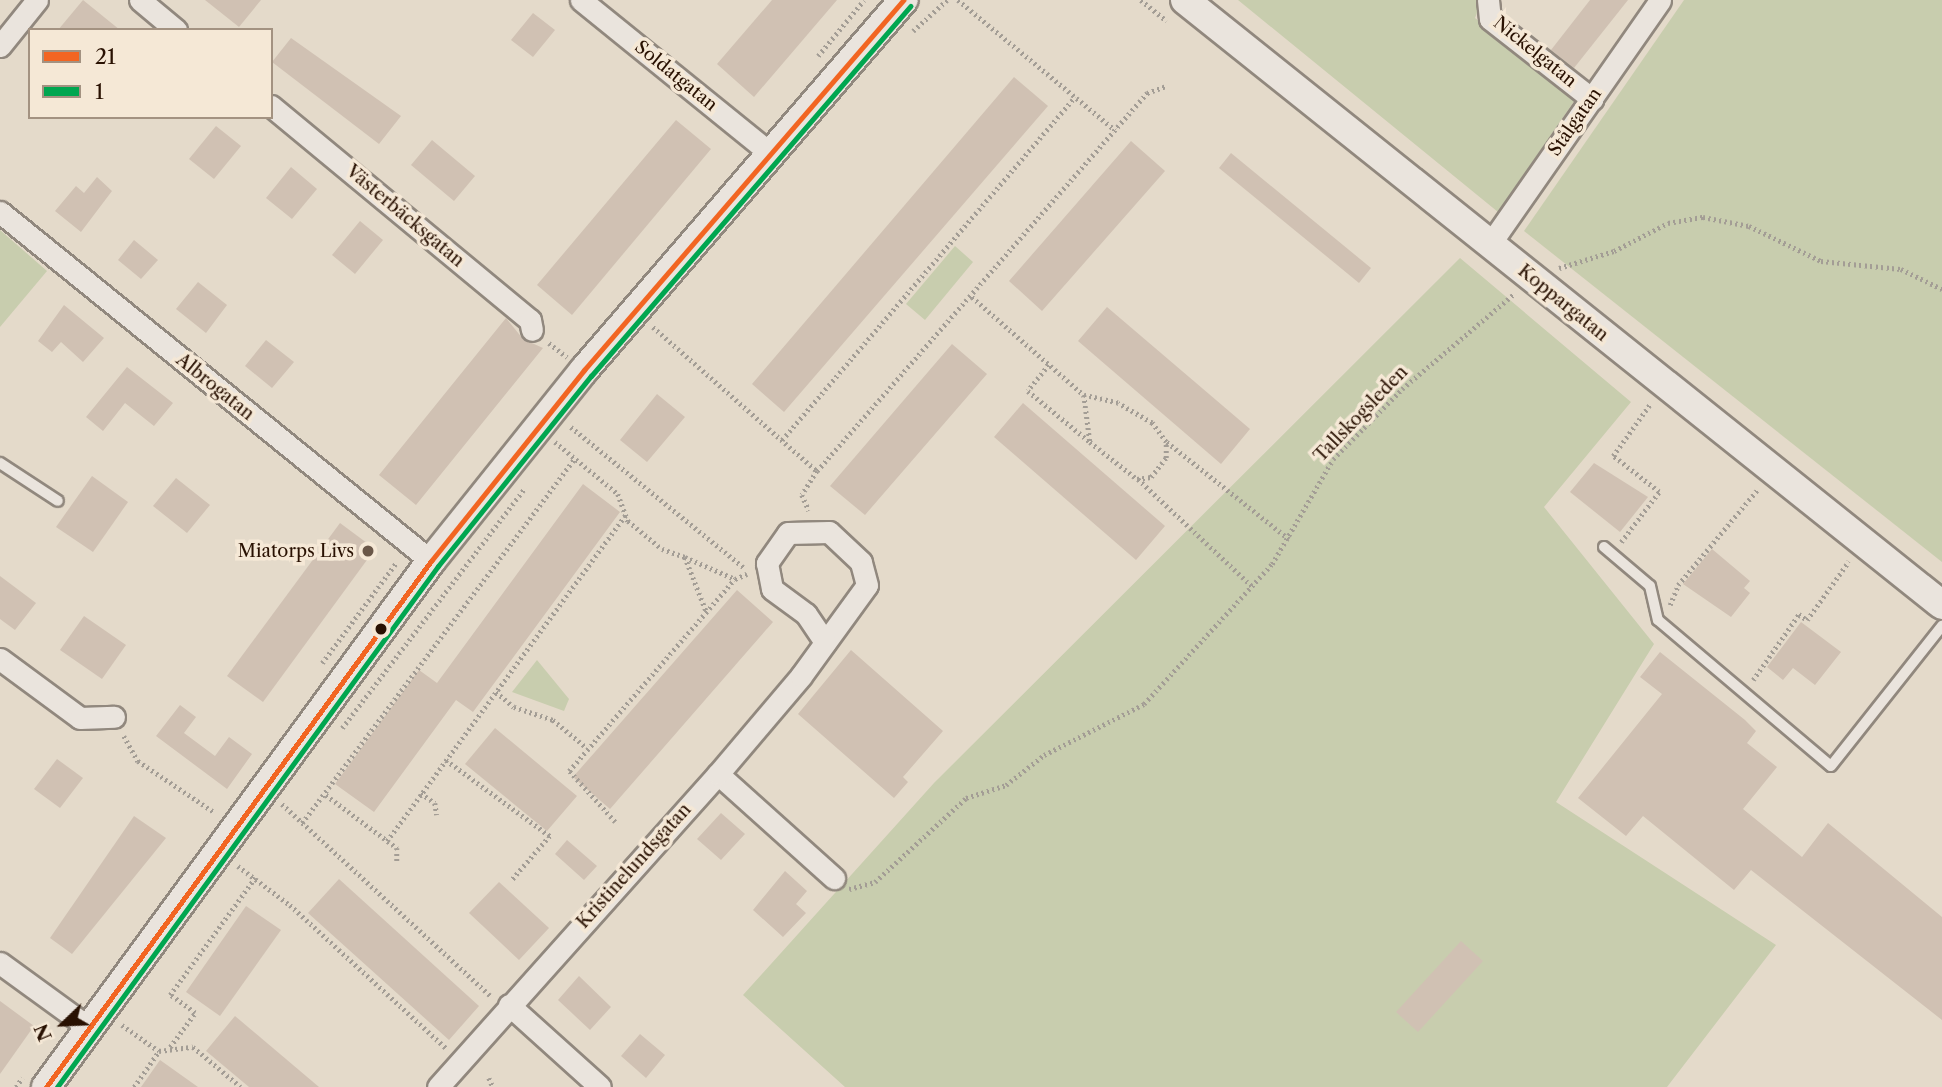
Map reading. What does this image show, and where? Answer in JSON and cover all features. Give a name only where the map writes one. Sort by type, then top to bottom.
[{"type":"street","points":[[0,46],[37,0]]},
{"type":"street","points":[[140,0],[174,28]]},
{"type":"street","name":"Soldatgatan","points":[[581,0],[770,153]]},
{"type":"street","points":[[46,1087],[431,561],[548,440],[584,370],[904,0]]},
{"type":"street","name":"Koppargatan","points":[[1185,0],[1942,605]]},
{"type":"street","name":"Nickelgatan","points":[[1488,0],[1490,19],[1592,99]]},
{"type":"street","name":"Stålgatan","points":[[1490,244],[1660,0]]},
{"type":"street","name":"Västerbäcksgatan","points":[[273,108],[530,320],[532,330]]},
{"type":"street","name":"Albrogatan","points":[[0,212],[431,561]]},
{"type":"street","points":[[816,528],[788,533],[767,563],[772,589],[806,614],[825,642]]},
{"type":"street","name":"Kristinelundsgatan","points":[[438,1087],[718,774],[825,642],[867,585],[861,562],[816,528]]},
{"type":"street","points":[[0,659],[80,718],[114,717]]},
{"type":"street","points":[[718,774],[834,878]]},
{"type":"street","points":[[0,963],[88,1027]]},
{"type":"street","points":[[507,1008],[600,1087]]},
{"type":"lane","points":[[0,463],[58,501]]},
{"type":"lane","points":[[1608,550],[1650,586],[1658,620],[1742,695],[1831,766],[1942,625]]},
{"type":"path","points":[[901,41],[947,0]]},
{"type":"path","points":[[958,0],[1115,130]]},
{"type":"path","points":[[816,528],[802,495],[817,471],[972,297],[1147,93],[1166,86]]},
{"type":"path","points":[[782,440],[1075,97]]},
{"type":"path","name":"Tallskogsleden","points":[[834,878],[864,890],[952,807],[1006,785],[1044,755],[1139,708],[1252,586],[1289,539],[1333,459],[1443,351],[1533,278],[1614,251],[1668,223],[1703,217],[1749,226],[1821,261],[1901,269],[1942,289]]},
{"type":"path","points":[[972,297],[1084,396],[1118,403],[1152,424],[1166,442],[1289,539]]},
{"type":"path","points":[[644,336],[661,316]]},
{"type":"path","points":[[652,327],[817,471]]},
{"type":"path","points":[[532,330],[584,370]]},
{"type":"path","points":[[1049,365],[1028,391],[1137,479],[1252,586]]},
{"type":"path","points":[[1084,396],[1090,442]]},
{"type":"path","points":[[1608,550],[1659,492],[1613,456],[1652,403]]},
{"type":"path","points":[[579,416],[570,426],[548,440],[618,494],[626,514],[662,549],[735,579]]},
{"type":"path","points":[[570,426],[772,589]]},
{"type":"path","points":[[1137,479],[1151,477],[1166,458],[1166,442]]},
{"type":"path","points":[[302,823],[574,459]]},
{"type":"path","points":[[332,733],[347,726],[532,476]]},
{"type":"path","points":[[1658,620],[1759,488]]},
{"type":"path","points":[[387,841],[626,514]]},
{"type":"path","points":[[685,557],[707,613]]},
{"type":"path","points":[[1742,695],[1799,614],[1807,620],[1849,560]]},
{"type":"path","points":[[615,822],[571,780],[569,771],[735,579],[751,573]]},
{"type":"path","points":[[496,692],[514,707],[553,720],[587,748]]},
{"type":"path","points":[[114,717],[138,761],[214,812]]},
{"type":"path","points":[[446,760],[550,836],[512,880]]},
{"type":"path","points":[[273,809],[286,792]]},
{"type":"path","points":[[421,793],[435,803],[437,815]]},
{"type":"path","points":[[326,795],[397,848],[397,864]]},
{"type":"path","points":[[279,802],[507,1008]]},
{"type":"path","points":[[225,873],[240,853]]},
{"type":"path","points":[[233,862],[255,878],[460,1061]]},
{"type":"path","points":[[170,1047],[195,1013],[170,995],[255,878]]},
{"type":"path","points":[[114,1020],[159,1051]]},
{"type":"path","points":[[134,1087],[159,1051],[170,1047],[193,1047],[241,1087]]},
{"type":"path","points":[[489,1077],[494,1087]]},
{"type":"green space","points":[[1238,0],[1482,0],[1475,18],[1577,97],[1498,212]]},
{"type":"green space","points":[[1684,0],[1942,0],[1942,562],[1524,231]]},
{"type":"green space","points":[[0,230],[47,271],[0,327]]},
{"type":"green space","points":[[955,246],[973,262],[925,320],[906,304]]},
{"type":"green space","points":[[1460,258],[1631,402],[1544,507],[1654,644],[1556,802],[1776,945],[1667,1087],[845,1087],[743,995],[934,783]]},
{"type":"green space","points":[[537,660],[569,699],[564,711],[512,692]]},
{"type":"building","points":[[83,0],[118,28],[60,28]]},
{"type":"building","points":[[205,0],[261,0],[239,27]]},
{"type":"building","points":[[772,0],[837,0],[754,97],[717,64]]},
{"type":"building","points":[[1590,0],[1628,0],[1574,68],[1551,50]]},
{"type":"building","points":[[533,13],[555,30],[533,57],[511,40]]},
{"type":"building","points":[[291,38],[401,116],[379,144],[273,61]]},
{"type":"building","points":[[1014,77],[1048,106],[784,412],[752,384]]},
{"type":"building","points":[[676,120],[711,149],[572,315],[537,285]]},
{"type":"building","points":[[216,126],[241,146],[214,179],[189,159]]},
{"type":"building","points":[[432,140],[475,176],[454,201],[411,165]]},
{"type":"building","points":[[1131,141],[1165,171],[1042,311],[1009,281]]},
{"type":"building","points":[[1231,153],[1371,268],[1359,283],[1219,168]]},
{"type":"building","points":[[291,167],[317,189],[292,219],[266,198]]},
{"type":"building","points":[[97,177],[112,191],[81,232],[55,211],[76,186],[84,193]]},
{"type":"building","points":[[360,221],[383,240],[355,274],[332,255]]},
{"type":"building","points":[[134,240],[158,260],[141,279],[118,260]]},
{"type":"building","points":[[198,282],[227,305],[206,333],[176,309]]},
{"type":"building","points":[[64,305],[104,338],[83,362],[61,342],[52,352],[38,341]]},
{"type":"building","points":[[1107,307],[1250,429],[1221,464],[1078,341]]},
{"type":"building","points":[[506,318],[523,339],[543,348],[416,505],[379,475]]},
{"type":"building","points":[[266,340],[294,362],[272,388],[245,366]]},
{"type":"building","points":[[952,344],[987,374],[865,515],[830,486]]},
{"type":"building","points":[[127,367],[173,403],[154,426],[125,403],[103,431],[86,417]]},
{"type":"building","points":[[657,394],[685,417],[647,462],[620,440]]},
{"type":"building","points":[[1023,403],[1165,526],[1136,560],[994,437]]},
{"type":"building","points":[[1594,463],[1648,497],[1620,532],[1570,492]]},
{"type":"building","points":[[92,476],[128,502],[93,552],[56,527]]},
{"type":"building","points":[[176,478],[210,505],[187,533],[153,506]]},
{"type":"building","points":[[583,484],[620,512],[473,712],[456,700],[374,812],[335,784],[419,670],[437,683]]},
{"type":"building","points":[[340,523],[375,549],[263,702],[227,676]]},
{"type":"building","points":[[1712,549],[1750,581],[1744,588],[1750,593],[1731,617],[1683,584]]},
{"type":"building","points":[[0,576],[36,603],[15,630],[0,619]]},
{"type":"building","points":[[737,590],[773,622],[610,809],[573,777]]},
{"type":"building","points":[[84,616],[126,645],[102,679],[60,650]]},
{"type":"building","points":[[1801,622],[1841,652],[1815,685],[1793,668],[1783,680],[1767,667]]},
{"type":"building","points":[[851,650],[943,731],[903,777],[908,782],[894,798],[798,714]]},
{"type":"building","points":[[1660,652],[1745,720],[1756,731],[1747,743],[1777,767],[1743,809],[1802,857],[1828,823],[1942,917],[1942,1020],[1751,870],[1734,890],[1643,816],[1626,836],[1578,798],[1662,694],[1640,677]]},
{"type":"building","points":[[180,705],[196,717],[184,733],[215,756],[229,737],[252,754],[227,789],[156,736]]},
{"type":"building","points":[[495,728],[577,796],[547,831],[465,764]]},
{"type":"building","points":[[57,759],[83,778],[60,808],[34,789]]},
{"type":"building","points":[[721,813],[745,834],[721,860],[697,839]]},
{"type":"building","points":[[134,816],[166,838],[72,954],[50,938]]},
{"type":"building","points":[[567,840],[597,866],[584,880],[555,854]]},
{"type":"building","points":[[785,871],[807,891],[796,904],[806,913],[783,937],[753,910]]},
{"type":"building","points":[[339,879],[479,1006],[449,1040],[308,913]]},
{"type":"building","points":[[499,882],[549,928],[519,960],[469,913]]},
{"type":"building","points":[[246,906],[281,930],[220,1016],[186,992]]},
{"type":"building","points":[[1461,941],[1483,961],[1418,1032],[1396,1012]]},
{"type":"building","points":[[579,976],[611,1007],[590,1030],[558,1000]]},
{"type":"building","points":[[0,1001],[34,1026],[0,1074]]},
{"type":"building","points":[[235,1016],[319,1087],[249,1087],[206,1051]]},
{"type":"building","points":[[640,1034],[665,1055],[646,1078],[621,1056]]},
{"type":"building","points":[[160,1060],[198,1087],[141,1087]]},
{"type":"transit line","name":"21","points":[[46,1087],[431,561],[584,370],[903,0]]},
{"type":"transit line","name":"1","points":[[57,1087],[438,566],[591,376],[910,6]]},
{"type":"place","name":"Miatorps Livs","points":[[368,551]]}]
